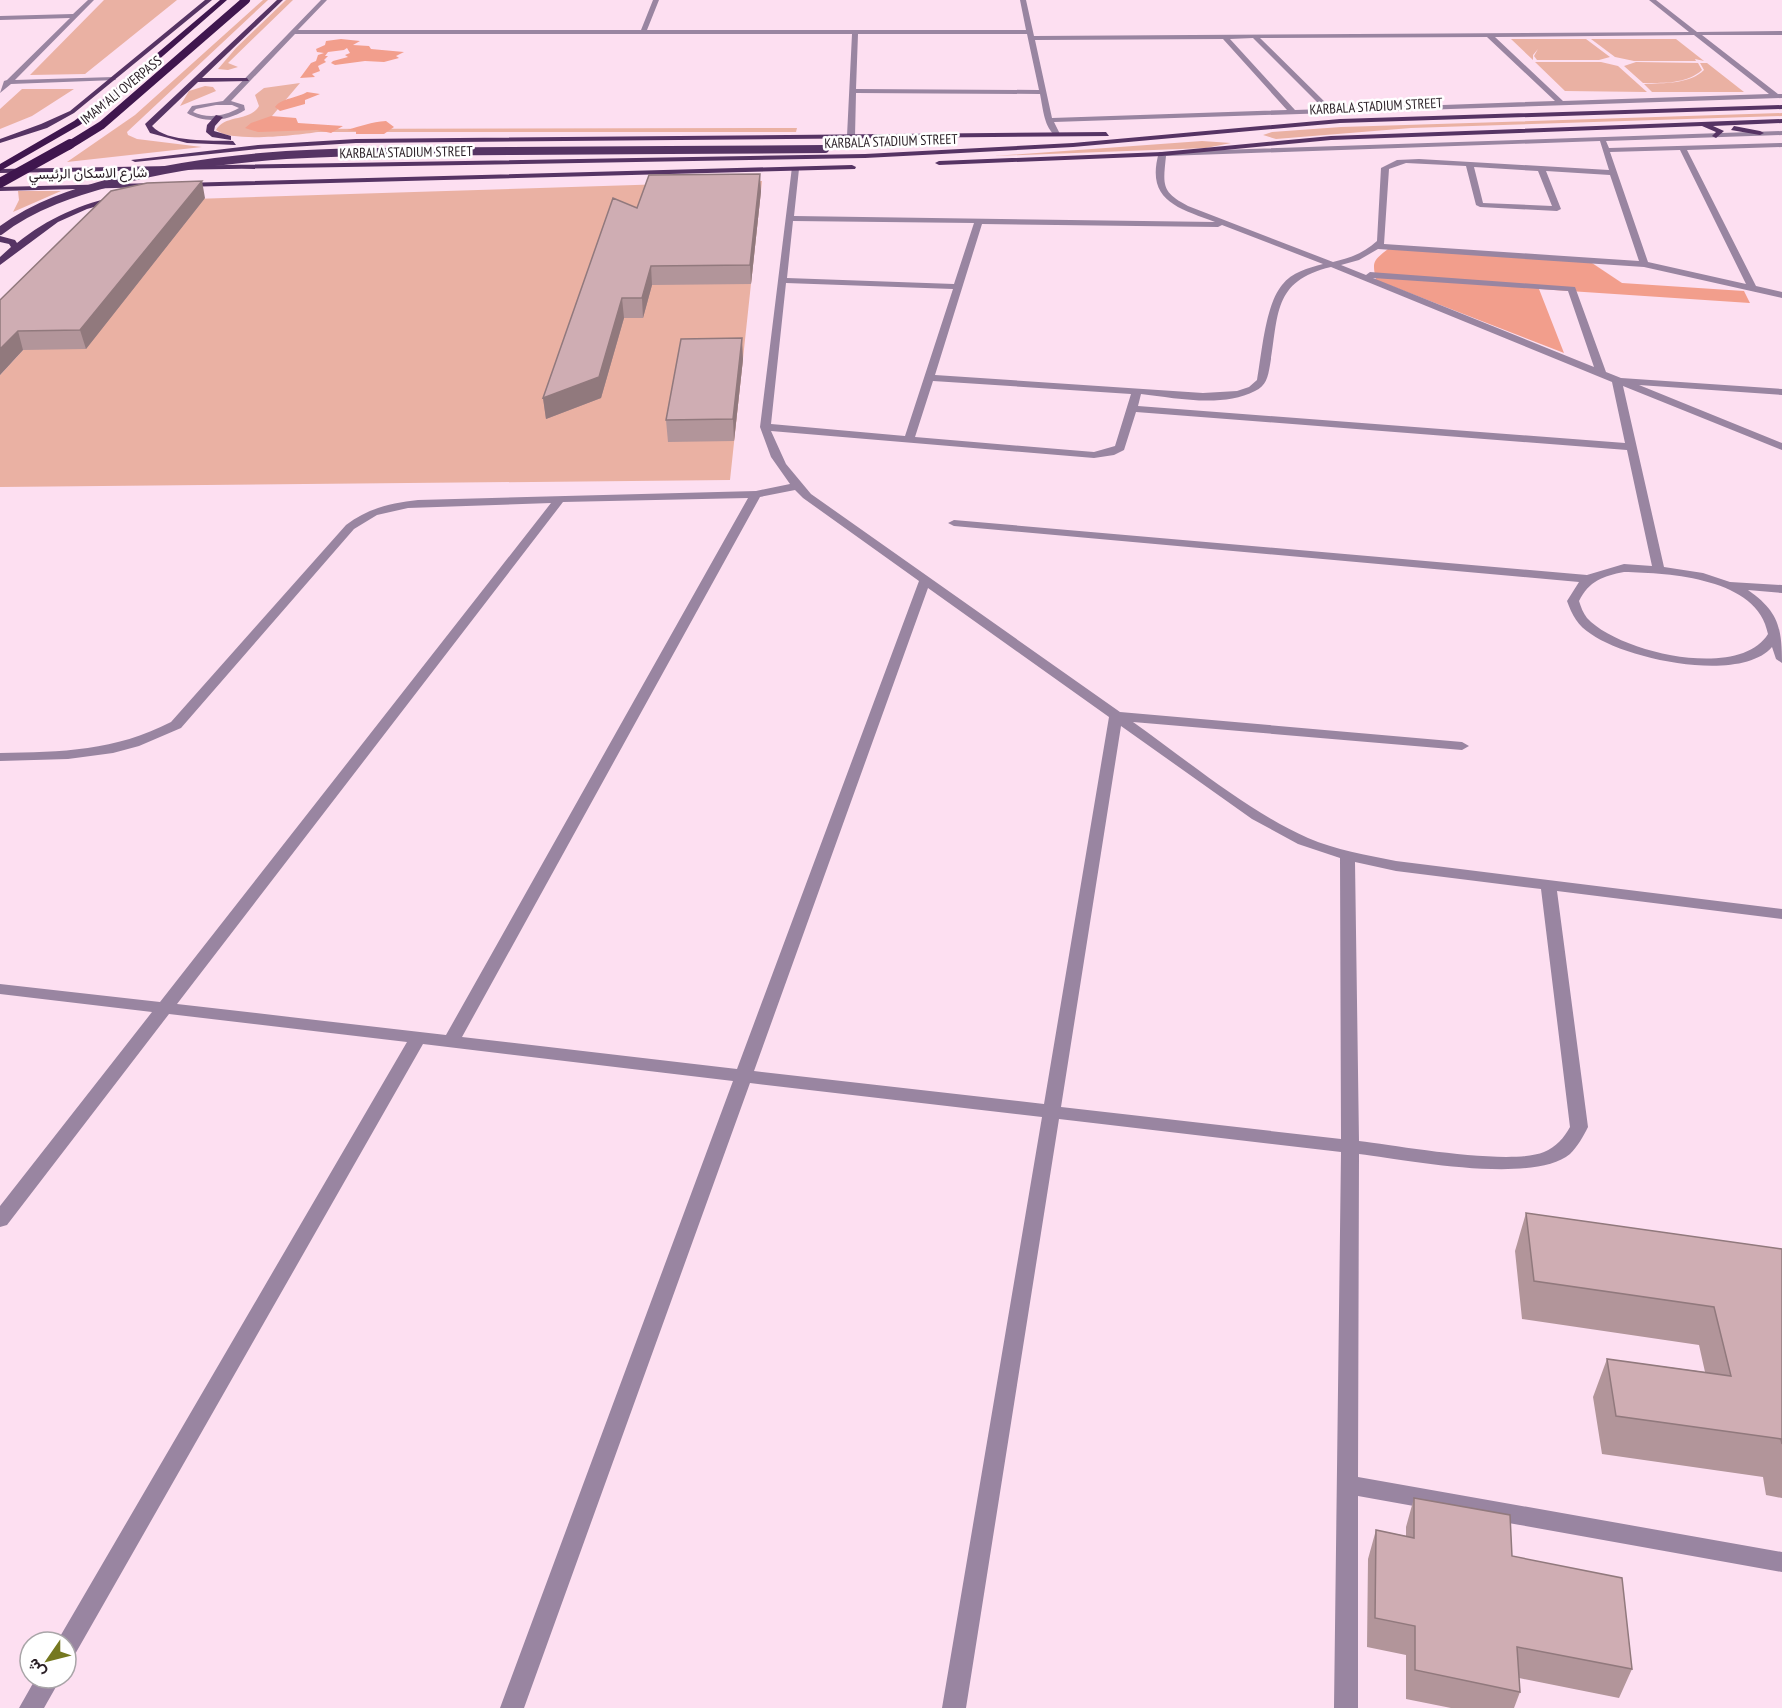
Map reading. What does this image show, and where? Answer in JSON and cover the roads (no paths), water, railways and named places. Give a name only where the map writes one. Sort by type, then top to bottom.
[{"type":"highway","name":"IMAM ALI OVERPASS","points":[[0,169],[53,139],[98,107],[224,0]]},
{"type":"highway","name":"IMAM ALI OVERPASS","points":[[0,183],[53,155],[102,125],[246,0]]},
{"type":"main road","points":[[0,141],[66,116],[209,0]]},
{"type":"main road","points":[[280,0],[148,126],[149,130],[167,137],[205,142],[314,143]]},
{"type":"main road","points":[[198,80],[247,80]]},
{"type":"main road","points":[[1687,99],[1703,109]]},
{"type":"main road","name":"KARBALA STADIUM STREET","points":[[0,169],[749,159],[1050,147],[1274,126],[1388,119],[1782,107]]},
{"type":"main road","points":[[219,117],[211,125],[210,132],[237,139]]},
{"type":"main road","name":"KARBALA STADIUM STREET","points":[[934,163],[1162,154],[1331,138],[1782,122]]},
{"type":"main road","points":[[1734,123],[1734,127],[1738,129],[1761,133]]},
{"type":"main road","points":[[1702,124],[1720,131],[1716,136]]},
{"type":"main road","points":[[1274,126],[1258,132],[1262,138],[1276,143]]},
{"type":"main road","points":[[249,139],[356,141],[1207,132],[1226,135],[1237,141],[1231,147],[1222,148]]},
{"type":"main road","points":[[1378,146],[1457,133]]},
{"type":"main road","points":[[0,169],[356,141]]},
{"type":"main road","points":[[0,231],[40,207],[105,184],[169,168],[252,156],[365,152],[1050,147]]},
{"type":"main road","name":"KARBALA STADIUM STREET","points":[[176,186],[864,166]]},
{"type":"main road","name":"شارع الاسكان الرئيسي","points":[[0,189],[165,187],[103,200],[68,212],[39,228],[16,248]]},
{"type":"main road","points":[[0,239],[12,242],[16,248],[0,262]]},
{"type":"street","points":[[0,91],[91,0]]},
{"type":"street","points":[[225,103],[324,0]]},
{"type":"street","points":[[643,32],[656,0]]},
{"type":"street","points":[[1023,0],[1049,120],[1056,134]]},
{"type":"street","points":[[1652,0],[1779,96]]},
{"type":"street","points":[[0,18],[75,16]]},
{"type":"street","points":[[293,32],[855,32],[1224,36],[1782,33]]},
{"type":"street","points":[[851,136],[855,32]]},
{"type":"street","points":[[1488,34],[1561,103]]},
{"type":"street","points":[[1224,36],[1293,112]]},
{"type":"street","points":[[1254,36],[1329,110]]},
{"type":"street","points":[[0,82],[114,79]]},
{"type":"street","points":[[853,91],[1043,92]]},
{"type":"street","points":[[1049,120],[1779,96]]},
{"type":"street","points":[[225,103],[239,104],[243,109],[235,114],[219,117],[194,116],[189,112],[200,105],[225,103]]},
{"type":"street","points":[[1782,133],[1162,154],[1161,193],[1177,204],[1227,225],[1357,274],[1777,445],[1782,462]]},
{"type":"street","points":[[1602,139],[1644,264]]},
{"type":"street","points":[[1605,150],[1782,145]]},
{"type":"street","points":[[1682,147],[1752,288]]},
{"type":"street","points":[[928,378],[1229,395],[1254,389],[1262,381],[1277,300],[1282,288],[1294,276],[1358,256],[1381,242],[1385,168],[1387,166],[1411,161],[1613,173]]},
{"type":"street","points":[[1469,164],[1480,205],[1557,209],[1541,169]]},
{"type":"street","points":[[795,169],[765,427],[771,450],[784,472],[825,508],[1257,816],[1303,841],[1347,856],[1396,866],[1782,914]]},
{"type":"street","points":[[789,218],[1227,225]]},
{"type":"street","points":[[909,440],[979,221]]},
{"type":"street","points":[[1377,246],[1644,264],[1782,295]]},
{"type":"street","points":[[1357,274],[1572,289],[1602,375]]},
{"type":"street","points":[[782,280],[959,287]]},
{"type":"street","points":[[1617,381],[1782,392]]},
{"type":"street","points":[[1617,381],[1658,568]]},
{"type":"street","points":[[765,427],[1103,454],[1120,448],[1137,391]]},
{"type":"street","points":[[1132,409],[1631,447]]},
{"type":"street","points":[[0,757],[65,756],[108,750],[161,734],[176,725],[350,527],[369,513],[394,506],[418,503],[756,494],[798,486]]},
{"type":"street","points":[[450,1042],[756,494]]},
{"type":"street","points":[[0,1220],[560,500]]},
{"type":"street","points":[[954,523],[1589,579]]},
{"type":"street","points":[[1774,634],[1764,649],[1740,659],[1707,663],[1669,659],[1632,649],[1601,635],[1580,618],[1573,601],[1579,585],[1597,574],[1624,568],[1658,568],[1693,574],[1726,585],[1754,600],[1770,617],[1782,660]]},
{"type":"street","points":[[512,1708],[925,580]]},
{"type":"street","points":[[1726,585],[1782,590]]},
{"type":"street","points":[[1116,716],[1462,746]]},
{"type":"street","points":[[954,1708],[1116,716]]},
{"type":"street","points":[[1346,1708],[1350,1147],[1347,856]]},
{"type":"street","points":[[0,989],[1512,1164],[1546,1159],[1575,1138],[1579,1127],[1548,884]]},
{"type":"street","points":[[76,1630],[418,1038]]},
{"type":"street","points":[[1348,1485],[1782,1562]]},
{"type":"street","points":[[32,1708],[42,1690]]}]
